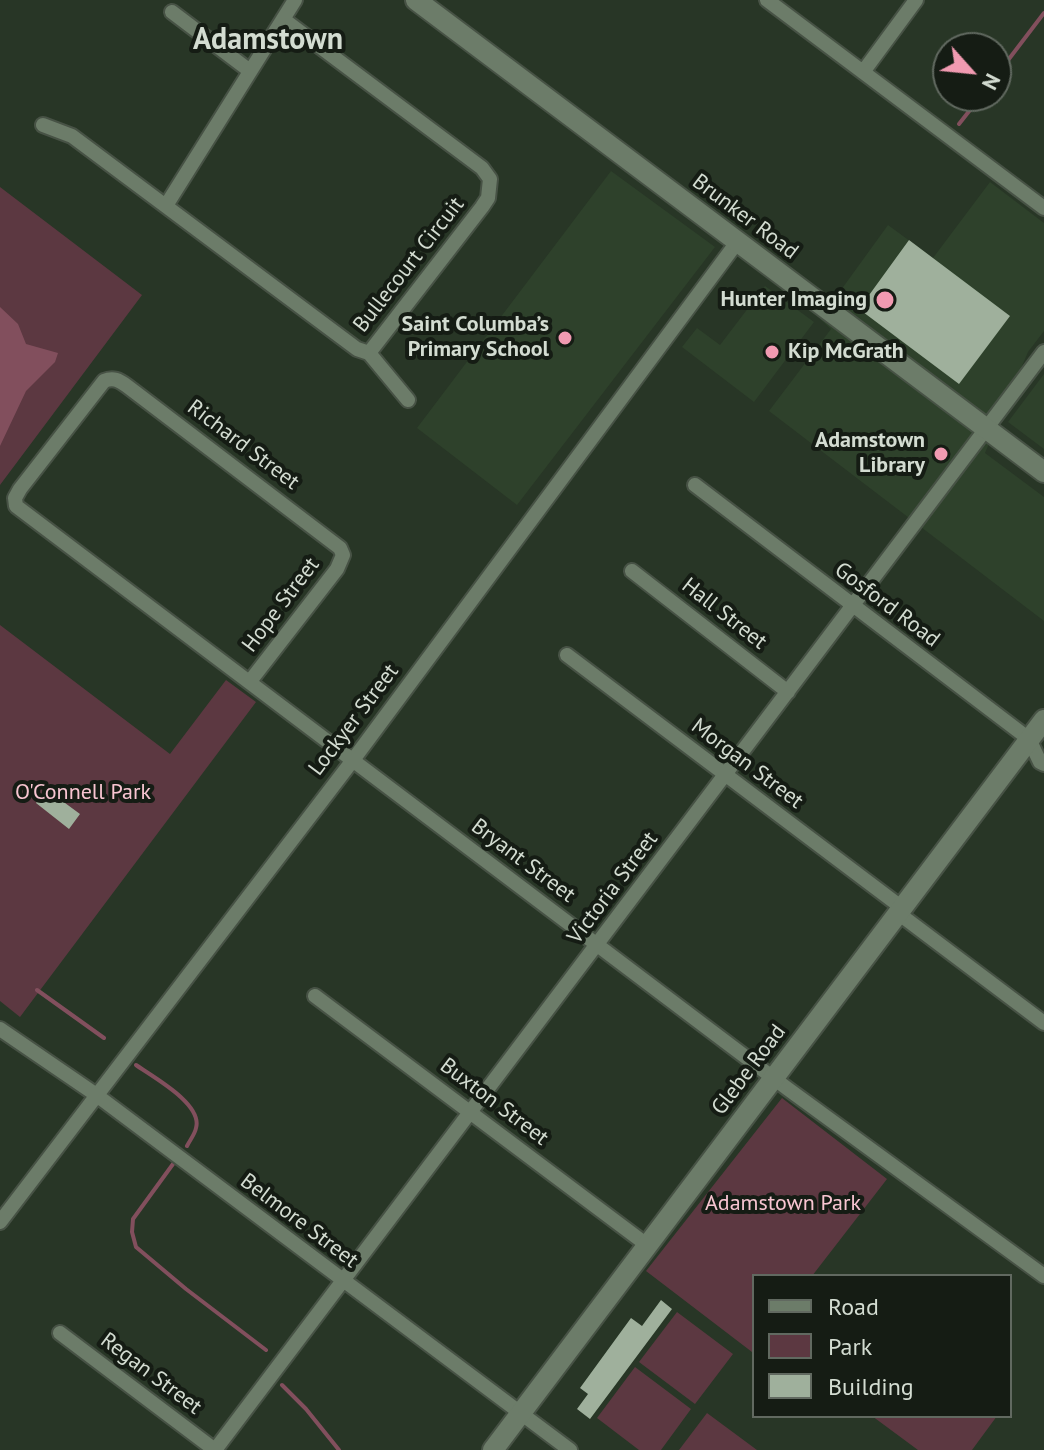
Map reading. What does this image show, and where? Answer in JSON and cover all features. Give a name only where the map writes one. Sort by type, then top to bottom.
[{"type":"main road","name":"Brunker Road","points":[[416,0],[1044,472]]},
{"type":"main road","name":"Glebe Road","points":[[493,1450],[1044,720]]},
{"type":"street","points":[[167,204],[295,0]]},
{"type":"street","points":[[767,0],[1044,208]]},
{"type":"street","points":[[863,72],[916,0]]},
{"type":"street","points":[[172,12],[250,71]]},
{"type":"street","name":"Bullecourt Circuit","points":[[283,19],[482,168],[490,179],[488,198],[482,207],[369,353]]},
{"type":"street","name":"Bullecourt Circuit","points":[[43,125],[72,136],[167,204],[357,349],[369,353],[408,400]]},
{"type":"street","name":"Lockyer Street","points":[[0,1222],[353,760],[738,241]]},
{"type":"street","name":"Victoria Street","points":[[215,1450],[1044,352]]},
{"type":"street","name":"Bryant Street","points":[[110,378],[100,385],[20,489],[15,498],[16,506],[251,680],[774,1078],[1044,1276]]},
{"type":"street","name":"Richard Street","points":[[110,378],[127,386],[335,543],[343,555]]},
{"type":"street","name":"Gosford Road","points":[[695,485],[1029,739],[1040,762],[1044,764]]},
{"type":"street","name":"Hope Street","points":[[251,680],[337,569],[343,555]]},
{"type":"street","name":"Hall Street","points":[[632,571],[788,692]]},
{"type":"street","name":"Morgan Street","points":[[567,655],[1044,1023]]},
{"type":"street","name":"Buxton Street","points":[[315,996],[647,1245]]},
{"type":"street","name":"Belmore Street","points":[[0,1029],[95,1094],[570,1450]]},
{"type":"street","name":"Regan Street","points":[[60,1333],[215,1450]]},
{"type":"shaded area","name":"Saint Columba’s Primary School","points":[[611,171],[715,247],[517,505],[417,428]]},
{"type":"shaded area","points":[[990,182],[1044,223],[1044,331],[1028,352],[985,453],[1044,497],[1044,621],[769,411],[831,329],[820,319],[888,225],[933,258]]},
{"type":"shaded area","points":[[765,286],[814,322],[754,402],[682,347],[697,328],[720,345]]},
{"type":"shaded area","points":[[0,307],[18,324],[26,344],[58,353],[55,362],[26,391],[0,446]]},
{"type":"shaded area","points":[[1044,374],[1044,449],[1008,422]]},
{"type":"green space","points":[[0,187],[142,295],[0,485]]},
{"type":"green space","name":"O'Connell Park","points":[[0,625],[170,754],[226,680],[256,702],[20,1017],[0,1001]]},
{"type":"green space","name":"Adamstown Park","points":[[782,1098],[887,1179],[814,1274],[752,1274],[752,1352],[646,1271]]},
{"type":"green space","points":[[677,1312],[733,1354],[695,1404],[639,1362]]},
{"type":"green space","points":[[635,1367],[691,1409],[661,1450],[639,1450],[597,1418]]},
{"type":"green space","points":[[707,1413],[757,1450],[679,1450]]},
{"type":"green space","points":[[875,1418],[996,1418],[972,1450],[918,1450]]},
{"type":"building","points":[[909,240],[1010,316],[959,384],[859,309]]},
{"type":"building","points":[[46,789],[80,814],[69,829],[36,803]]},
{"type":"building","points":[[661,1300],[672,1309],[590,1419],[577,1409],[588,1394],[580,1388],[631,1318],[642,1326]]},
{"type":"waterway","points":[[1012,55],[1044,13]]},
{"type":"waterway","points":[[959,124],[968,112]]},
{"type":"waterway","points":[[37,990],[104,1038]]},
{"type":"waterway","points":[[136,1065],[175,1092],[192,1110],[196,1128],[187,1146]]},
{"type":"waterway","points":[[173,1164],[133,1219],[136,1247],[266,1350]]},
{"type":"waterway","points":[[282,1385],[339,1450]]},
{"type":"place","name":"Hunter Imaging","points":[[885,300]]},
{"type":"place","name":"Saint Columba’s Primary School","points":[[565,338]]},
{"type":"place","name":"Kip McGrath","points":[[772,352]]},
{"type":"place","name":"Adamstown Library","points":[[941,454]]},
{"type":"district","name":"Adamstown","points":[[268,40]]}]
